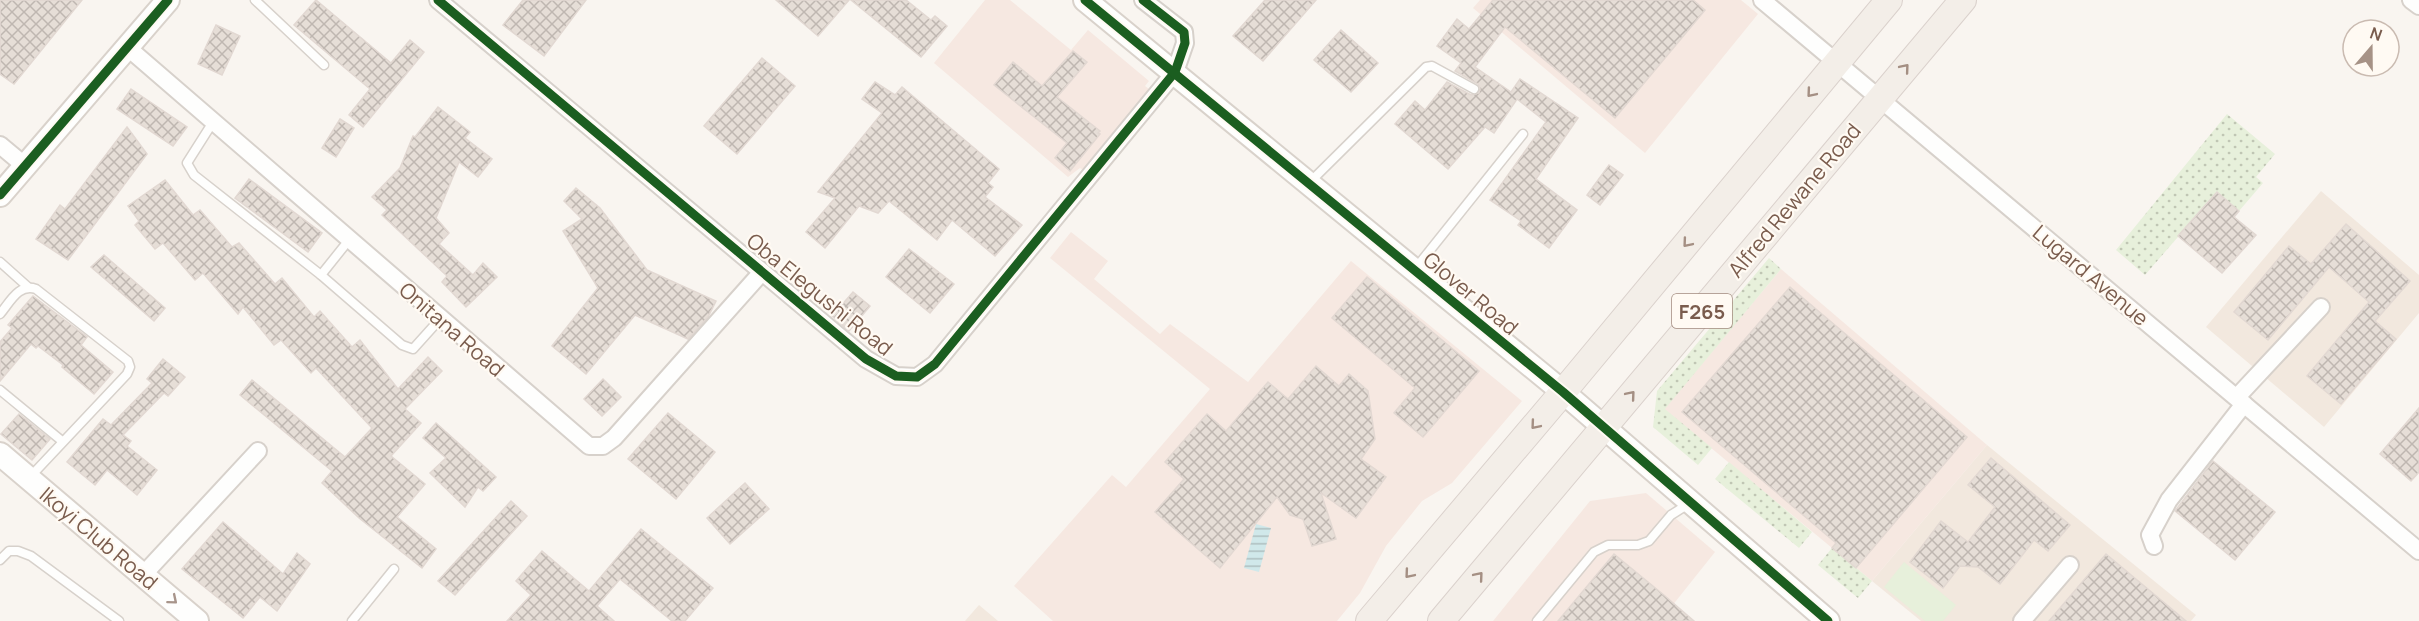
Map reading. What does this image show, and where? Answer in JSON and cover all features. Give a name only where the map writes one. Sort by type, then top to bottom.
[{"type":"main road","name":"F265","points":[[1369,621],[1889,0]]},
{"type":"main road","name":"Alfred Rewane Road","points":[[1441,621],[1963,0]]},
{"type":"street","points":[[0,195],[168,0]]},
{"type":"street","name":"Oba Elegushi Road","points":[[438,0],[866,359],[896,376],[917,377],[935,364],[1175,72],[1185,43],[1184,32],[1143,0]]},
{"type":"street","name":"Glover Road","points":[[1085,0],[1310,182],[1563,392],[1828,621]]},
{"type":"street","name":"Lugard Avenue","points":[[1762,0],[2419,551]]},
{"type":"street","points":[[2412,0],[2419,6]]},
{"type":"street","name":"Onitana Road","points":[[127,47],[573,435],[589,446],[603,446],[614,438],[762,272]]},
{"type":"street","points":[[0,145],[24,165]]},
{"type":"street","points":[[2154,546],[2150,535],[2169,500],[2240,400],[2321,307]]},
{"type":"street","points":[[143,575],[258,451]]},
{"type":"street","name":"Ikoyi Club Road","points":[[0,454],[197,621]]},
{"type":"street","points":[[2022,621],[2070,565]]},
{"type":"lane","points":[[255,0],[324,65]]},
{"type":"lane","points":[[1310,182],[1426,67],[1432,66],[1474,89]]},
{"type":"lane","points":[[213,122],[187,163],[194,175],[321,275],[402,345],[413,349],[440,319]]},
{"type":"lane","points":[[1415,270],[1523,134]]},
{"type":"lane","points":[[321,275],[349,240]]},
{"type":"lane","points":[[0,262],[28,287]]},
{"type":"lane","points":[[0,314],[22,288],[36,289],[128,361],[130,367],[127,374],[62,441],[29,479]]},
{"type":"lane","points":[[0,390],[62,441]]},
{"type":"lane","points":[[1537,621],[1594,552],[1608,545],[1638,545],[1649,541],[1671,515],[1690,503]]},
{"type":"lane","points":[[0,560],[9,551],[18,550],[31,556],[119,621]]},
{"type":"lane","points":[[352,621],[394,569]]},
{"type":"shaded area","points":[[985,0],[1010,0],[1071,50],[1088,30],[1149,81],[1145,86],[1153,92],[1085,171],[1080,168],[1068,177],[934,63]]},
{"type":"shaded area","points":[[1480,0],[1741,0],[1758,14],[1645,153],[1473,8]]},
{"type":"shaded area","points":[[2321,191],[2419,275],[2419,313],[2324,427],[2206,327]]},
{"type":"shaded area","points":[[1071,232],[1108,261],[1094,279],[1160,334],[1170,324],[1248,382],[1351,261],[1522,401],[1452,483],[1422,501],[1386,546],[1360,593],[1337,621],[1053,621],[1014,586],[1112,475],[1126,487],[1210,389],[1050,258]]},
{"type":"shaded area","points":[[1781,269],[1987,445],[1872,581],[1664,409]]},
{"type":"shaded area","points":[[1987,445],[2196,615],[2191,621],[1921,621],[1872,581]]},
{"type":"shaded area","points":[[1646,493],[1715,552],[1660,621],[1493,621],[1590,501]]},
{"type":"shaded area","points":[[979,605],[998,621],[965,621]]},
{"type":"green space","points":[[2227,114],[2275,154],[2256,177],[2263,183],[2239,211],[2217,192],[2145,275],[2116,250]]},
{"type":"green space","points":[[1769,258],[1781,269],[1665,409],[1712,448],[1698,465],[1653,427],[1657,391]]},
{"type":"green space","points":[[1729,462],[1812,532],[1799,548],[1715,479]]},
{"type":"green space","points":[[1832,548],[1872,581],[1858,598],[1818,565]]},
{"type":"green space","points":[[1904,562],[1956,605],[1943,621],[1925,621],[1884,587]]},
{"type":"water","points":[[1256,524],[1271,528],[1259,572],[1244,568]]},
{"type":"building","points":[[0,0],[82,0],[14,84],[0,74]]},
{"type":"building","points":[[316,0],[391,63],[410,40],[424,52],[363,127],[349,115],[370,89],[294,25]]},
{"type":"building","points":[[523,0],[586,0],[544,56],[503,25]]},
{"type":"building","points":[[776,0],[849,0],[818,36]]},
{"type":"building","points":[[851,0],[906,0],[931,20],[935,16],[947,26],[921,57]]},
{"type":"building","points":[[1265,0],[1316,0],[1263,61],[1233,36]]},
{"type":"building","points":[[1493,0],[1693,0],[1705,10],[1615,118],[1505,27],[1475,67],[1511,92],[1520,79],[1578,118],[1536,179],[1577,210],[1549,248],[1518,225],[1521,221],[1490,200],[1546,122],[1517,99],[1494,133],[1485,127],[1448,169],[1395,124],[1415,101],[1425,110],[1447,82],[1471,95],[1479,93],[1478,84],[1455,71],[1461,63],[1437,46],[1457,19],[1469,29]]},
{"type":"building","points":[[216,25],[240,36],[222,75],[198,64]]},
{"type":"building","points":[[1341,30],[1378,63],[1351,92],[1314,60]]},
{"type":"building","points":[[1073,51],[1087,62],[1057,97],[1100,131],[1098,133],[1100,134],[1070,171],[1055,158],[1067,143],[994,85],[1013,62],[1042,86]]},
{"type":"building","points":[[762,58],[795,86],[737,154],[704,126]]},
{"type":"building","points":[[875,82],[895,95],[902,87],[999,169],[988,183],[993,187],[985,197],[1022,225],[995,256],[952,220],[937,240],[889,201],[878,213],[859,206],[825,248],[806,232],[835,198],[818,192],[882,113],[862,99]]},
{"type":"building","points":[[131,89],[187,127],[173,146],[117,109]]},
{"type":"building","points":[[438,107],[470,132],[465,138],[492,159],[478,177],[459,162],[436,218],[449,233],[439,244],[473,275],[483,263],[497,277],[466,307],[442,282],[447,276],[382,215],[387,210],[372,197],[400,168],[413,136],[415,137]]},
{"type":"building","points":[[340,119],[354,128],[336,157],[322,148]]},
{"type":"building","points":[[127,127],[147,154],[68,260],[36,239],[60,205],[65,209]]},
{"type":"building","points":[[1609,165],[1623,175],[1600,205],[1587,195]]},
{"type":"building","points":[[249,179],[322,233],[308,252],[235,198]]},
{"type":"building","points":[[165,180],[193,215],[200,210],[232,247],[239,243],[275,284],[282,278],[314,317],[320,311],[352,347],[360,340],[398,389],[428,357],[442,371],[405,409],[421,423],[391,456],[425,484],[397,517],[436,549],[422,568],[359,518],[322,483],[332,471],[240,395],[252,380],[345,457],[372,428],[316,368],[311,373],[281,340],[274,345],[243,307],[238,314],[203,273],[195,280],[163,243],[155,249],[135,225],[139,221],[128,206]]},
{"type":"building","points":[[576,188],[600,208],[647,270],[716,301],[708,317],[688,339],[635,315],[586,374],[552,346],[598,288],[563,231],[582,219],[564,201]]},
{"type":"building","points":[[2217,192],[2239,211],[2234,217],[2256,235],[2222,273],[2178,236]]},
{"type":"building","points":[[2346,224],[2410,281],[2375,321],[2396,339],[2341,404],[2307,376],[2369,302],[2329,267],[2268,340],[2234,312],[2289,246],[2311,264]]},
{"type":"building","points":[[909,249],[954,284],[930,313],[886,277]]},
{"type":"building","points":[[104,255],[165,308],[154,321],[91,267]]},
{"type":"building","points":[[1367,277],[1479,371],[1423,437],[1394,413],[1415,388],[1332,318]]},
{"type":"building","points":[[1790,287],[1967,437],[1856,568],[1832,548],[1836,543],[1682,412]]},
{"type":"building","points":[[853,292],[870,306],[849,331],[832,316]]},
{"type":"building","points":[[33,296],[87,337],[81,345],[113,372],[94,394],[62,367],[63,365],[38,346],[36,348],[31,344],[0,381],[0,342],[12,328],[8,325]]},
{"type":"building","points":[[163,359],[185,377],[168,396],[164,393],[123,435],[131,441],[127,446],[157,470],[137,495],[107,470],[95,485],[67,462],[103,419],[111,425],[152,383],[147,379]]},
{"type":"building","points":[[1316,366],[1339,386],[1349,374],[1368,391],[1375,439],[1361,459],[1386,477],[1356,518],[1321,493],[1336,539],[1312,546],[1303,519],[1290,515],[1277,497],[1220,568],[1155,512],[1184,479],[1165,462],[1207,414],[1226,431],[1268,382],[1288,399]]},
{"type":"building","points":[[603,379],[621,397],[602,416],[584,399]]},
{"type":"building","points":[[2419,408],[2419,472],[2411,481],[2380,454]]},
{"type":"building","points":[[668,413],[715,452],[676,499],[628,459]]},
{"type":"building","points":[[19,414],[50,439],[32,460],[1,434]]},
{"type":"building","points":[[436,423],[496,477],[483,491],[478,487],[465,507],[430,473],[446,458],[423,438]]},
{"type":"building","points":[[1991,458],[2070,525],[2048,551],[2034,540],[2000,584],[1978,567],[1960,566],[1943,588],[1910,562],[1941,521],[1968,542],[1995,507],[1968,485]]},
{"type":"building","points":[[2213,461],[2275,512],[2235,560],[2175,511]]},
{"type":"building","points":[[745,483],[769,509],[730,544],[707,518]]},
{"type":"building","points":[[511,501],[527,516],[455,595],[438,581]]},
{"type":"building","points":[[223,522],[283,574],[297,553],[310,564],[277,611],[260,597],[243,618],[182,569]]},
{"type":"building","points":[[641,529],[713,588],[685,621],[672,621],[620,579],[597,606],[614,621],[507,621],[531,595],[516,581],[542,551],[589,591]]},
{"type":"building","points":[[1614,554],[1665,596],[1694,621],[1558,621]]},
{"type":"building","points":[[2106,554],[2186,621],[2049,621]]},
{"type":"cycle path","points":[[0,195],[168,0]]},
{"type":"cycle path","points":[[438,0],[866,359],[896,376],[917,377],[935,364],[1175,72],[1185,43],[1184,32],[1143,0]]},
{"type":"cycle path","points":[[1085,0],[1563,392],[1828,621]]}]
